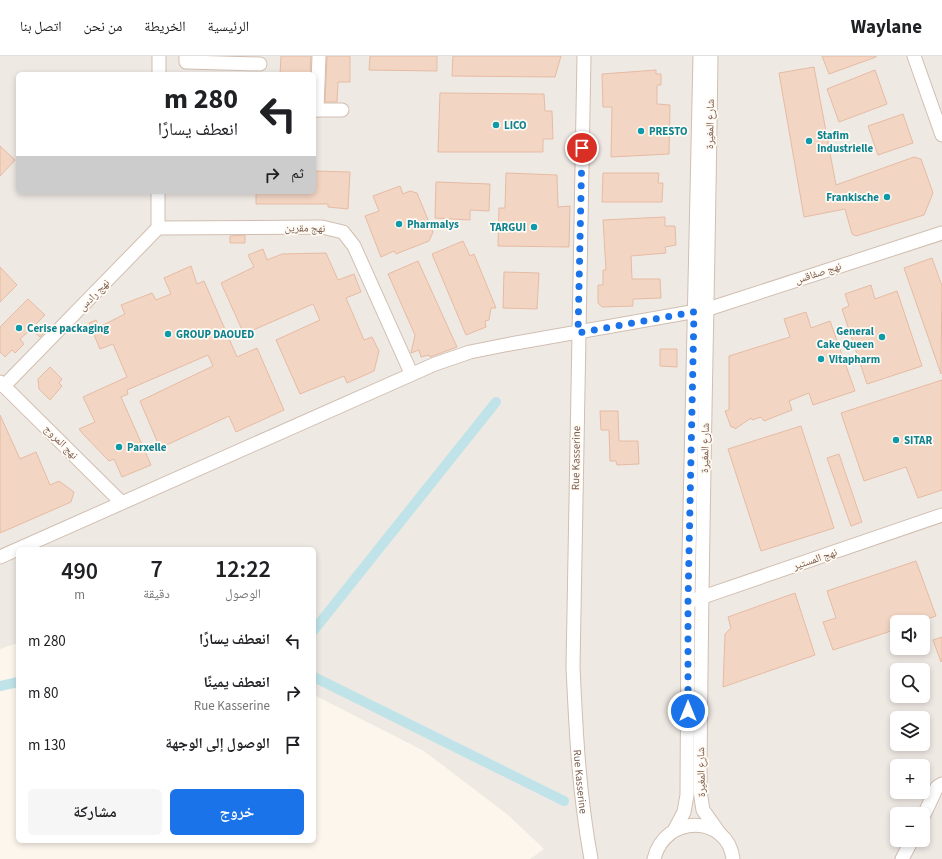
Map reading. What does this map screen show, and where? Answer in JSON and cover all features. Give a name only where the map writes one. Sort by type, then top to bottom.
[{"type":"street","points":[[159,56],[159,72]]},
{"type":"street","points":[[186,56],[186,62],[260,65]]},
{"type":"street","points":[[318,56],[316,110],[342,110]]},
{"type":"street","name":"Rue Kasserine","points":[[584,56],[573,667],[575,741],[583,818],[592,859]]},
{"type":"street","name":"شارع المغيرة","points":[[675,829],[684,812],[687,795],[688,601],[700,56]]},
{"type":"street","name":"شارع المغيرة","points":[[711,56],[708,309],[701,599],[701,801],[703,810],[728,843],[734,857]]},
{"type":"street","points":[[914,56],[942,135]]},
{"type":"street","points":[[158,194],[158,228]]},
{"type":"street","name":"نهج مقرين","points":[[158,228],[322,227],[342,232],[354,246],[411,373]]},
{"type":"street","name":"نهج رادس","points":[[2,384],[158,228]]},
{"type":"street","name":"نهج صفاقس","points":[[22,547],[121,502],[194,472],[411,373],[470,352],[708,309],[942,233]]},
{"type":"street","name":"نهج المروج","points":[[2,384],[121,502]]},
{"type":"street","name":"نهج المستير","points":[[688,601],[701,599],[942,516]]},
{"type":"street","name":"نهج صفاقس","points":[[0,557],[16,550]]},
{"type":"street","points":[[928,807],[938,787],[942,784]]},
{"type":"street","points":[[654,859],[656,849],[664,837],[675,829],[690,825],[706,827],[720,834]]},
{"type":"street","points":[[902,859],[908,847]]},
{"type":"shaded area","points":[[0,56],[942,56],[942,859],[530,859],[544,849],[508,815],[424,751],[316,696],[316,547],[16,547],[16,644],[0,649]]},
{"type":"building","points":[[281,56],[311,56],[310,72],[280,72]]},
{"type":"building","points":[[327,56],[350,56],[350,82],[338,82],[337,102],[325,102]]},
{"type":"building","points":[[370,56],[437,56],[437,71],[369,70]]},
{"type":"building","points":[[453,56],[561,56],[555,77],[452,76]]},
{"type":"building","points":[[822,56],[876,56],[876,57],[829,74]]},
{"type":"building","points":[[814,67],[836,185],[914,157],[921,159],[933,193],[924,215],[856,236],[852,234],[845,209],[804,217],[779,73]]},
{"type":"building","name":"PRESTO","points":[[656,70],[656,74],[661,74],[661,85],[657,85],[657,104],[670,105],[669,154],[611,157],[612,107],[603,107],[602,74]]},
{"type":"building","points":[[875,70],[887,104],[839,122],[827,89]]},
{"type":"building","name":"LICO","points":[[440,93],[544,94],[545,111],[552,111],[553,139],[543,139],[543,152],[438,152]]},
{"type":"building","points":[[903,114],[913,143],[878,155],[868,126]]},
{"type":"building","points":[[0,146],[15,160],[0,176]]},
{"type":"building","points":[[316,171],[350,172],[348,209],[328,207],[328,204],[256,204],[256,194],[316,194]]},
{"type":"building","name":"TARGUI","points":[[506,173],[557,175],[558,207],[570,206],[569,247],[498,246],[499,208],[505,208]]},
{"type":"building","points":[[603,173],[659,173],[658,183],[663,183],[662,202],[602,202]]},
{"type":"building","points":[[436,182],[490,184],[489,211],[470,210],[470,220],[435,218]]},
{"type":"building","name":"Pharmalys","points":[[400,186],[403,194],[410,191],[417,193],[433,232],[429,241],[396,254],[394,251],[381,257],[365,216],[379,211],[373,196]]},
{"type":"building","points":[[665,217],[665,226],[675,226],[676,245],[665,247],[666,253],[631,256],[632,279],[660,279],[661,298],[633,299],[633,306],[602,307],[598,303],[598,285],[603,285],[603,270],[606,270],[603,220]]},
{"type":"building","points":[[245,235],[245,243],[230,243],[230,236]]},
{"type":"building","points":[[463,241],[470,256],[474,254],[496,308],[491,308],[489,320],[485,321],[486,327],[466,335],[432,254]]},
{"type":"building","points":[[263,249],[267,260],[282,254],[326,253],[338,280],[354,274],[361,292],[346,298],[364,340],[372,337],[379,351],[374,371],[347,383],[344,376],[300,394],[276,340],[320,320],[313,304],[244,334],[221,283],[254,267],[248,255]]},
{"type":"building","points":[[932,258],[942,286],[941,374],[904,268]]},
{"type":"building","points":[[418,261],[457,347],[430,357],[429,355],[421,357],[419,350],[411,353],[415,335],[388,274]]},
{"type":"building","points":[[191,266],[197,284],[204,281],[237,357],[257,348],[284,410],[236,432],[229,416],[160,448],[140,401],[213,366],[208,355],[127,390],[128,394],[121,397],[151,465],[122,477],[114,459],[109,461],[79,429],[95,422],[83,397],[127,377],[113,344],[100,349],[89,323],[96,320],[99,327],[125,314],[121,305],[152,293],[156,300],[171,294],[164,278]]},
{"type":"building","points":[[0,267],[17,285],[0,302]]},
{"type":"building","points":[[504,272],[539,273],[537,309],[503,308]]},
{"type":"building","name":"General Cake Queen","points":[[871,285],[875,299],[897,291],[922,366],[867,384],[842,309],[849,306],[845,294]]},
{"type":"building","name":"Cerise packaging","points":[[28,299],[45,315],[36,324],[45,332],[40,337],[31,329],[20,339],[24,344],[15,353],[12,350],[5,357],[0,352],[0,327]]},
{"type":"building","points":[[806,312],[811,328],[830,321],[855,391],[813,405],[809,393],[789,401],[792,410],[764,421],[761,417],[752,420],[751,418],[735,429],[734,427],[731,427],[725,411],[729,410],[729,356],[790,337],[784,319]]},
{"type":"building","points":[[660,349],[677,349],[677,367],[660,366]]},
{"type":"building","points":[[50,367],[62,379],[59,383],[62,386],[50,400],[39,389],[38,379]]},
{"type":"building","name":"SITAR","points":[[942,380],[942,490],[918,498],[906,467],[864,481],[841,413]]},
{"type":"building","points":[[600,411],[618,411],[619,441],[638,441],[639,464],[617,465],[616,461],[610,461],[609,430],[601,430]]},
{"type":"building","points":[[0,415],[20,459],[36,452],[50,485],[59,481],[74,492],[71,502],[0,533]]},
{"type":"building","points":[[801,426],[834,528],[761,551],[728,449]]},
{"type":"building","points":[[839,454],[862,522],[851,526],[827,458]]},
{"type":"building","points":[[916,561],[936,616],[930,618],[930,615],[890,615],[890,631],[833,650],[823,622],[836,618],[827,591]]},
{"type":"building","points":[[795,593],[815,655],[723,687],[725,634],[731,628],[728,617]]},
{"type":"building","points":[[942,637],[942,661],[941,662],[933,640]]},
{"type":"waterway","points":[[316,627],[496,402]]},
{"type":"waterway","points":[[316,678],[564,801]]},
{"type":"waterway","points":[[0,686],[16,682]]},
{"type":"place","name":"LICO","points":[[496,125]]},
{"type":"place","name":"PRESTO","points":[[641,131]]},
{"type":"place","name":"Stafim Industrielle","points":[[809,141]]},
{"type":"place","name":"Frankische","points":[[887,197]]},
{"type":"place","name":"Pharmalys","points":[[399,224]]},
{"type":"place","name":"TARGUI","points":[[534,227]]},
{"type":"place","name":"Cerise packaging","points":[[19,328]]},
{"type":"place","name":"GROUP DAOUED","points":[[168,334]]},
{"type":"place","name":"General Cake Queen","points":[[882,337]]},
{"type":"place","name":"Vitapharm","points":[[821,359]]},
{"type":"place","name":"SITAR","points":[[896,440]]},
{"type":"place","name":"Parxelle","points":[[119,447]]},
{"type":"route","points":[[582,148],[578,333],[694,312],[688,601],[688,711]]}]
